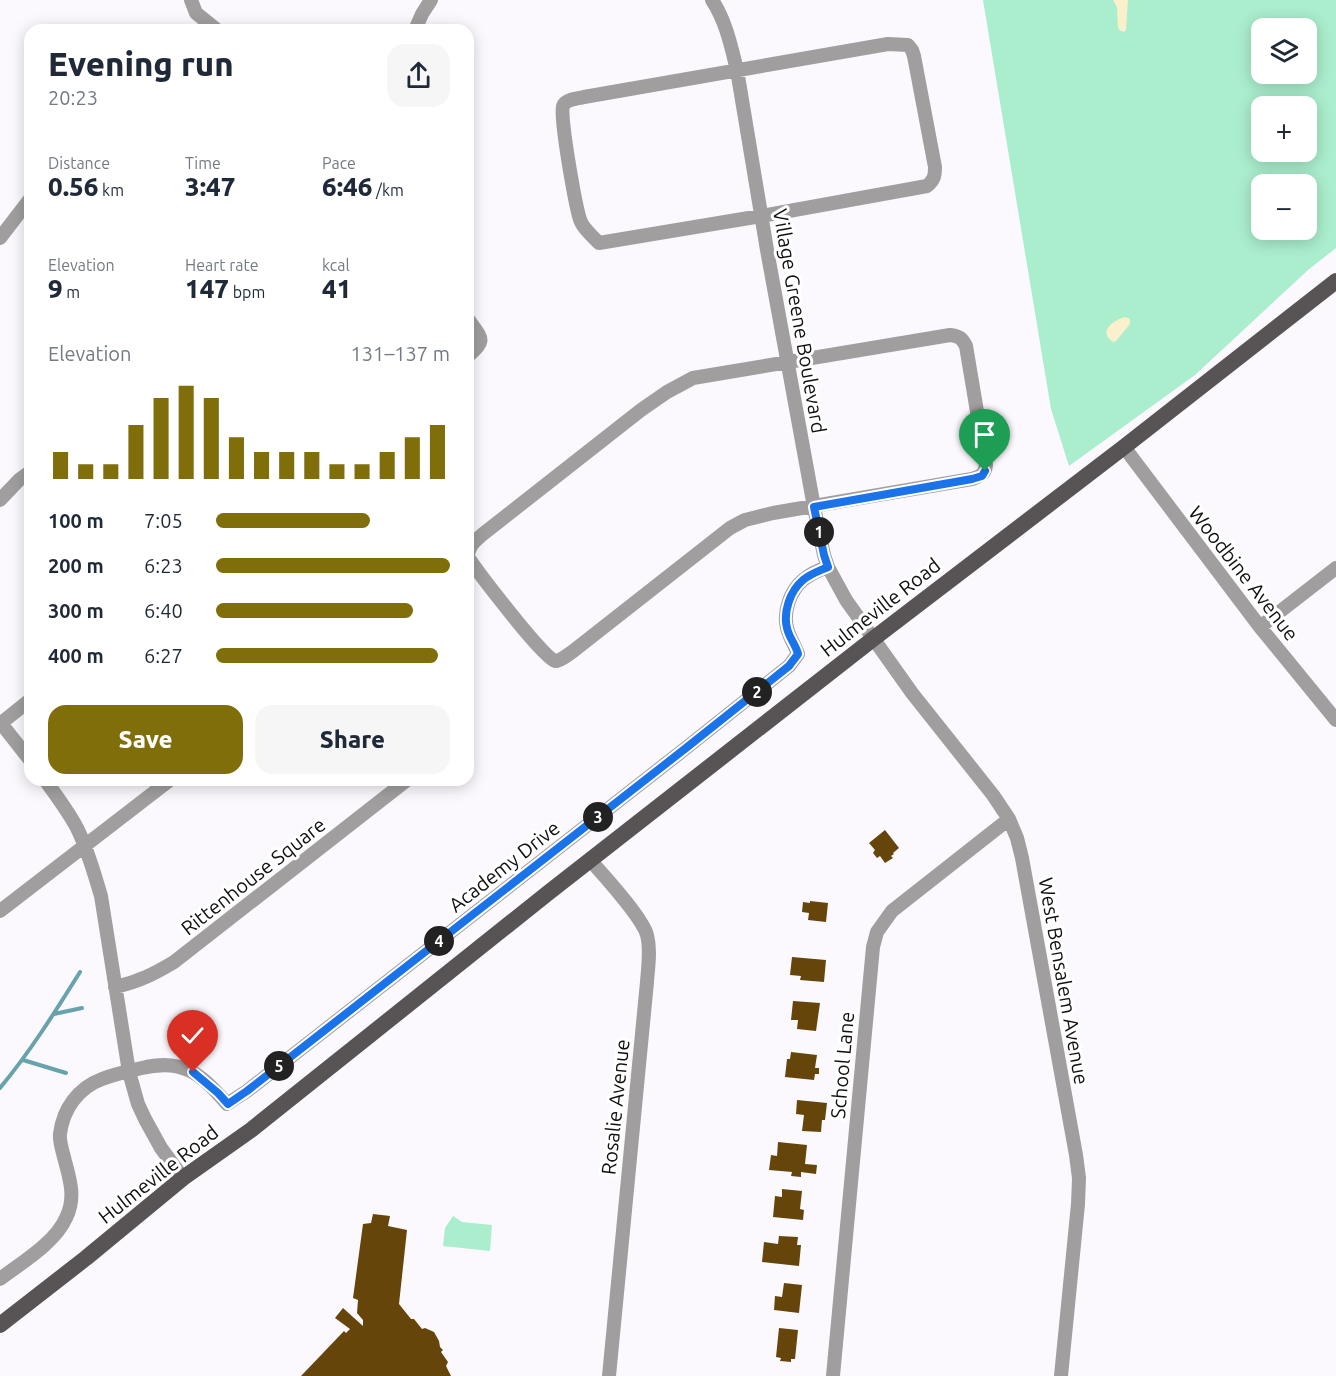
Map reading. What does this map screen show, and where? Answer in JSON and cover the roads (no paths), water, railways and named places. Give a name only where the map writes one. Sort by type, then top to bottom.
[{"type":"main road","name":"Hulmeville Road","points":[[0,1325],[183,1178],[251,1130],[548,893],[1336,281]]},
{"type":"street","points":[[191,0],[196,13],[210,24]]},
{"type":"street","points":[[418,24],[431,0]]},
{"type":"street","name":"Village Greene Boulevard","points":[[712,0],[722,19],[737,70],[761,216],[824,555],[846,600],[873,639]]},
{"type":"street","points":[[888,44],[908,45],[915,56],[935,167],[932,182],[927,186],[599,243],[581,223],[563,128],[561,112],[563,106],[570,100],[737,70],[888,44]]},
{"type":"street","points":[[0,238],[24,207]]},
{"type":"street","points":[[474,329],[481,344],[474,351]]},
{"type":"street","points":[[474,542],[641,410],[693,378],[950,335],[963,340],[966,346],[986,465],[982,476],[745,520],[730,528],[572,652],[556,661],[551,660],[536,644],[474,565]]},
{"type":"street","name":"Woodbine Avenue","points":[[1124,447],[1260,627],[1336,720]]},
{"type":"street","points":[[0,501],[24,477]]},
{"type":"street","name":"Academy Drive","points":[[129,1072],[158,1065],[182,1067],[203,1079],[228,1104],[247,1091],[789,666],[798,654],[786,627],[788,604],[795,588],[802,580],[828,567]]},
{"type":"street","points":[[1260,627],[1336,568]]},
{"type":"street","name":"West Bensalem Avenue","points":[[873,639],[912,693],[993,795],[1009,819],[1017,838],[1076,1155],[1078,1178],[1078,1204],[1061,1376]]},
{"type":"street","points":[[24,705],[0,723],[24,753]]},
{"type":"street","points":[[49,786],[76,826],[101,896],[129,1072],[138,1104],[161,1148],[183,1178]]},
{"type":"street","points":[[0,911],[162,786]]},
{"type":"street","name":"Rittenhouse Square","points":[[115,987],[150,977],[174,962],[399,786]]},
{"type":"street","name":"School Lane","points":[[833,1376],[873,947],[877,932],[892,910],[1009,819]]},
{"type":"street","name":"Rosalie Avenue","points":[[591,861],[636,916],[645,930],[649,949],[609,1376]]},
{"type":"street","points":[[0,1279],[47,1243],[67,1216],[72,1192],[60,1133],[68,1107],[76,1096],[90,1085],[102,1079],[129,1072]]},
{"type":"waterway","points":[[0,1088],[32,1046],[80,972]]},
{"type":"waterway","points":[[54,1014],[82,1008]]},
{"type":"waterway","points":[[23,1060],[66,1073]]}]
